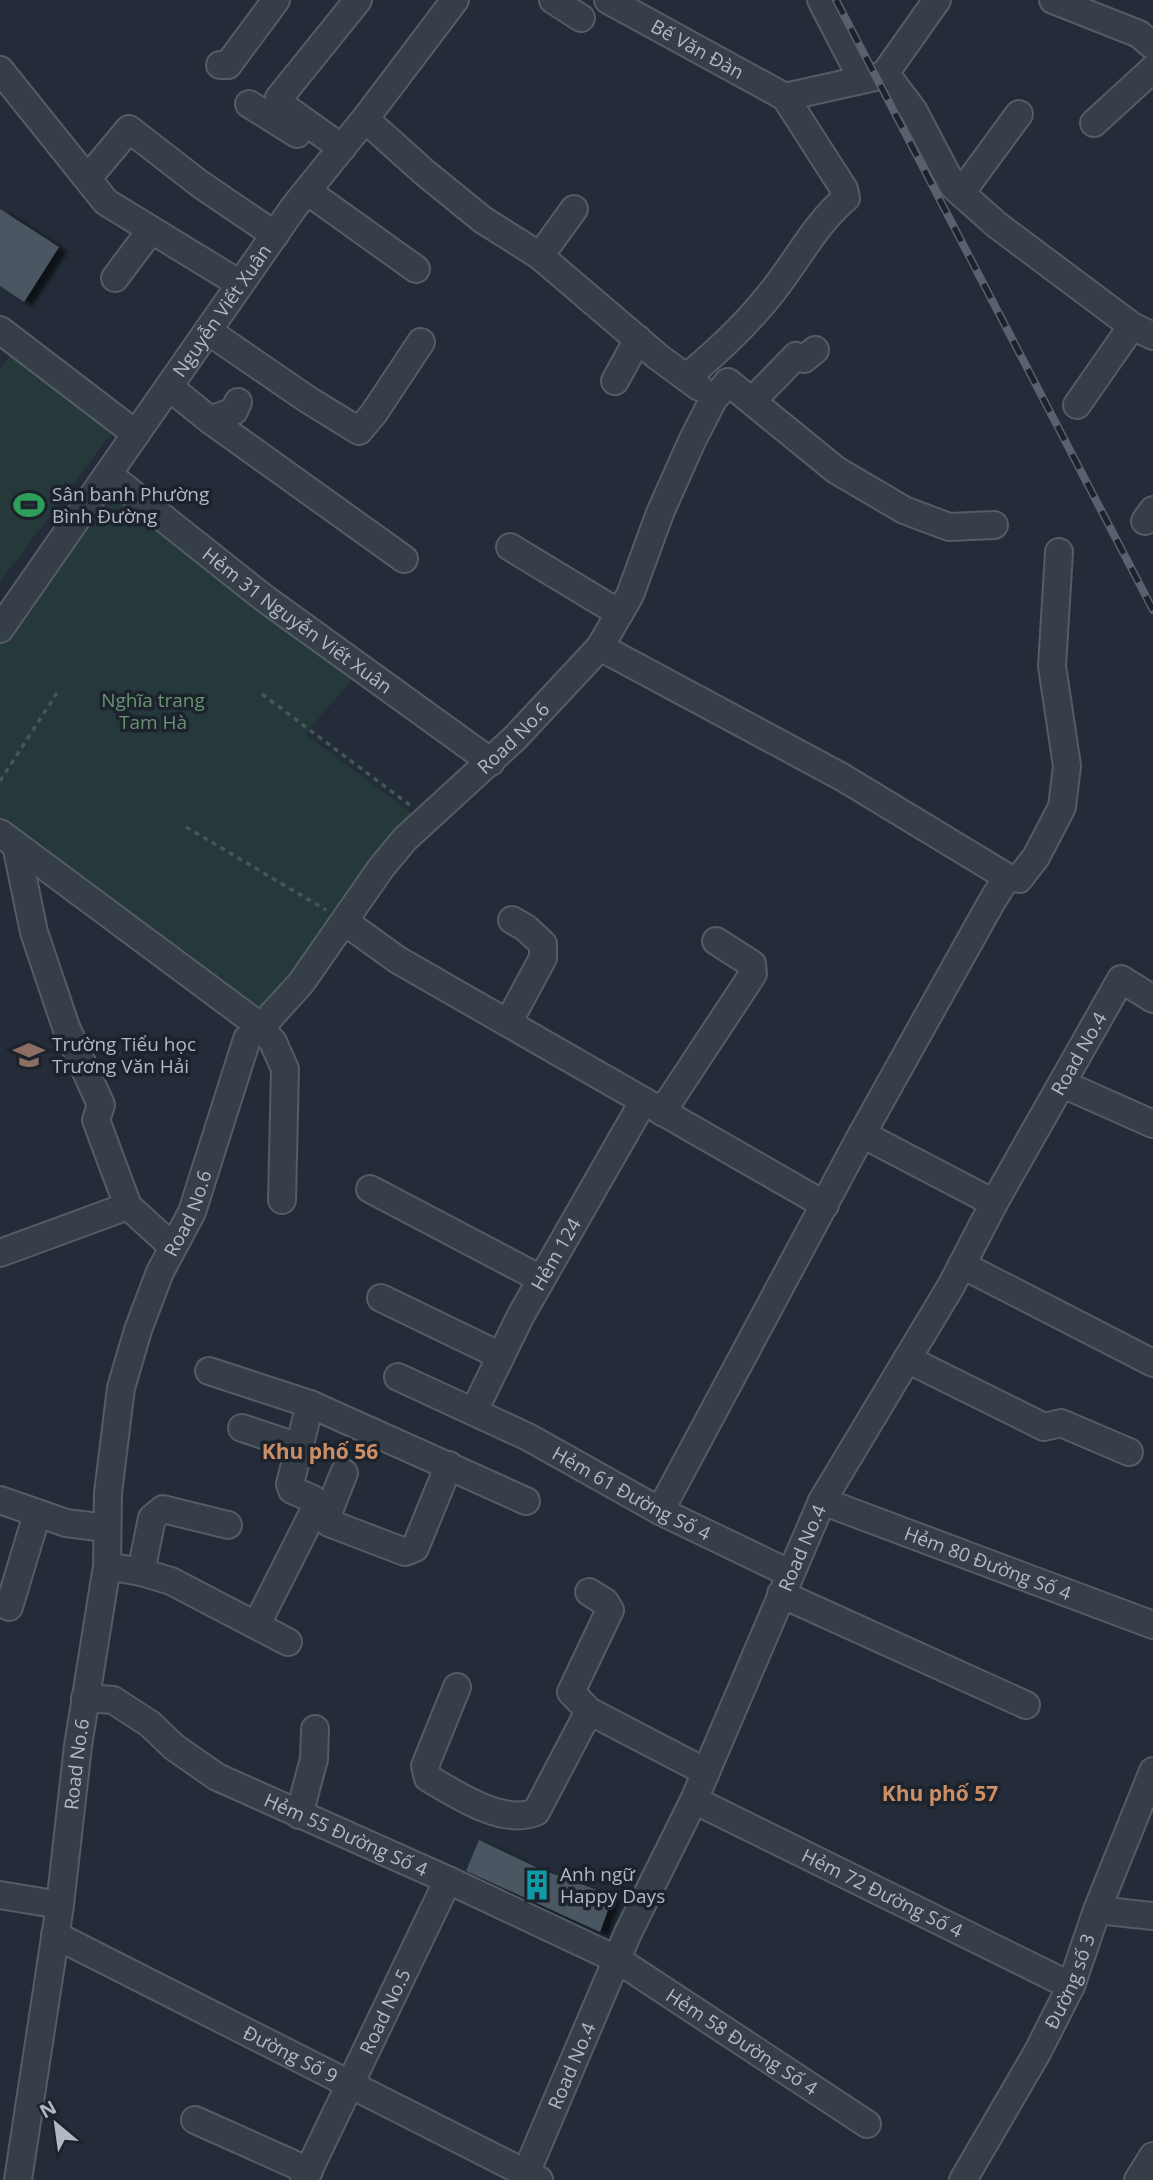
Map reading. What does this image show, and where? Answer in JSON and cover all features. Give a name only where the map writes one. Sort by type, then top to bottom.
[{"type":"street","points":[[220,65],[228,65],[276,0]]},
{"type":"street","points":[[338,153],[283,106],[279,98],[358,0]]},
{"type":"street","name":"Nguyễn Viết Xuân","points":[[0,629],[275,234],[455,0]]},
{"type":"street","points":[[553,0],[581,18]]},
{"type":"street","name":"Bế Văn Đàn","points":[[608,0],[790,96]]},
{"type":"street","points":[[821,0],[868,78]]},
{"type":"street","points":[[868,78],[937,0]]},
{"type":"street","points":[[1053,0],[1139,34],[1153,46]]},
{"type":"street","points":[[1094,122],[1153,69]]},
{"type":"street","points":[[0,70],[106,202],[240,285]]},
{"type":"street","points":[[687,377],[706,362],[771,294],[828,213],[846,198],[844,188],[790,96],[868,78],[890,78],[912,110],[953,187],[997,225],[1142,331],[1077,405]]},
{"type":"street","points":[[249,104],[338,153]]},
{"type":"street","points":[[961,193],[1019,114]]},
{"type":"street","points":[[365,119],[483,220],[541,256],[713,400],[728,382],[836,470],[904,510],[949,527],[994,524]]},
{"type":"street","points":[[88,178],[129,129],[200,184],[275,234]]},
{"type":"street","points":[[307,191],[416,269]]},
{"type":"street","points":[[541,256],[573,209]]},
{"type":"street","points":[[115,278],[151,230]]},
{"type":"street","points":[[0,330],[133,439]]},
{"type":"street","points":[[208,331],[359,431],[421,342]]},
{"type":"street","points":[[615,381],[638,339]]},
{"type":"street","points":[[0,347],[133,439]]},
{"type":"street","points":[[752,401],[796,356],[804,359],[815,350]]},
{"type":"street","points":[[169,387],[210,420],[404,559]]},
{"type":"street","name":"Road No.6","points":[[18,2180],[60,1905],[85,1698],[107,1566],[108,1493],[121,1388],[138,1329],[160,1272],[191,1212],[243,1049],[247,1039],[301,982],[405,839],[491,762],[600,647],[630,595],[660,513],[713,400]]},
{"type":"street","points":[[210,420],[234,411],[238,402]]},
{"type":"street","name":"Hẻm 31 Nguyễn Viết Xuân","points":[[109,475],[264,598],[491,762]]},
{"type":"street","points":[[510,547],[619,613]]},
{"type":"street","points":[[600,647],[842,777],[1007,877],[1019,878],[1037,857],[1062,807],[1067,766],[1052,666],[1059,552]]},
{"type":"street","points":[[8,839],[261,1027],[273,1042],[285,1069],[282,1200]]},
{"type":"street","points":[[8,839],[34,932],[66,1027],[101,1105],[96,1120],[128,1206],[173,1247]]},
{"type":"street","points":[[660,1511],[862,1135],[1007,877]]},
{"type":"street","points":[[508,1023],[543,958],[543,944],[526,928],[512,920]]},
{"type":"street","points":[[345,922],[398,960],[825,1205]]},
{"type":"street","name":"Hẻm 124","points":[[474,1411],[541,1279],[652,1107],[753,974],[752,964],[716,941]]},
{"type":"street","name":"Road No.4","points":[[530,2178],[628,1933],[694,1800],[822,1502],[962,1265],[1121,979],[1153,999]]},
{"type":"street","points":[[1063,1084],[1153,1124]]},
{"type":"street","points":[[862,1135],[995,1203]]},
{"type":"street","points":[[370,1189],[541,1279]]},
{"type":"street","points":[[0,1253],[128,1206]]},
{"type":"street","points":[[962,1265],[1153,1363]]},
{"type":"street","points":[[381,1298],[500,1356]]},
{"type":"street","points":[[907,1359],[1044,1427],[1061,1423],[1129,1452]]},
{"type":"street","points":[[209,1371],[310,1404],[526,1501]]},
{"type":"street","name":"Hẻm 61 Đường Số 4","points":[[398,1377],[528,1437],[785,1583],[1026,1705]]},
{"type":"street","points":[[257,1624],[316,1503],[290,1488],[310,1404]]},
{"type":"street","points":[[242,1428],[299,1447]]},
{"type":"street","points":[[344,1473],[327,1516],[329,1523],[405,1552],[415,1548],[449,1465]]},
{"type":"street","points":[[0,1500],[66,1523],[106,1528]]},
{"type":"street","name":"Hẻm 80 Đường Số 4","points":[[822,1502],[1153,1625]]},
{"type":"street","points":[[141,1572],[152,1518],[163,1509],[228,1525]]},
{"type":"street","points":[[9,1607],[37,1514]]},
{"type":"street","points":[[107,1566],[171,1581],[288,1642]]},
{"type":"street","points":[[589,1592],[605,1602],[610,1610],[571,1692],[589,1711],[706,1772]]},
{"type":"street","points":[[457,1687],[425,1766],[428,1778],[482,1809],[526,1816],[536,1812],[589,1711]]},
{"type":"street","name":"Hẻm 55 Đường Số 4","points":[[85,1698],[113,1700],[150,1724],[174,1747],[217,1777],[448,1880],[618,1960]]},
{"type":"street","points":[[299,1815],[314,1759],[314,1729]]},
{"type":"street","name":"Đường số 3","points":[[963,2180],[1037,2053],[1071,1986],[1097,1910],[1153,1771]]},
{"type":"street","name":"Hẻm 72 Đường Số 4","points":[[694,1800],[1071,1986]]},
{"type":"street","name":"Road No.5","points":[[307,2176],[448,1880]]},
{"type":"street","points":[[0,1895],[60,1905]]},
{"type":"street","points":[[1097,1910],[1153,1916]]},
{"type":"street","name":"Đường Số 9","points":[[55,1935],[352,2084],[530,2178]]},
{"type":"street","name":"Hẻm 58 Đường Số 4","points":[[618,1960],[867,2124]]},
{"type":"street","points":[[195,2120],[307,2176]]},
{"type":"street","points":[[1138,2180],[1153,2156]]},
{"type":"path","points":[[0,781],[57,693]]},
{"type":"path","points":[[262,694],[428,818]]},
{"type":"path","points":[[186,827],[345,922]]},
{"type":"green space","name":"Sân banh Phường Bình Đường","points":[[14,351],[116,427],[0,582],[0,370]]},
{"type":"green space","name":"Nghĩa trang Tam Hà","points":[[119,484],[355,676],[305,734],[414,815],[265,1009],[252,1011],[0,826],[0,616],[13,625]]},
{"type":"building","points":[[0,209],[59,247],[24,302],[0,286]]},
{"type":"building","name":"Anh ngữ Happy Days","points":[[479,1840],[540,1869],[613,1896],[600,1932],[466,1871]]},
{"type":"railway","points":[[836,0],[1153,610]]},
{"type":"place","name":"Sân banh Phường Bình Đường","points":[[29,505]]},
{"type":"place","name":"Trường Tiểu học Trương Văn Hải","points":[[29,1055]]},
{"type":"place","name":"Anh ngữ Happy Days","points":[[537,1885]]},
{"type":"district","name":"Khu phố 56","points":[[320,1451]]},
{"type":"district","name":"Khu phố 57","points":[[940,1793]]}]
